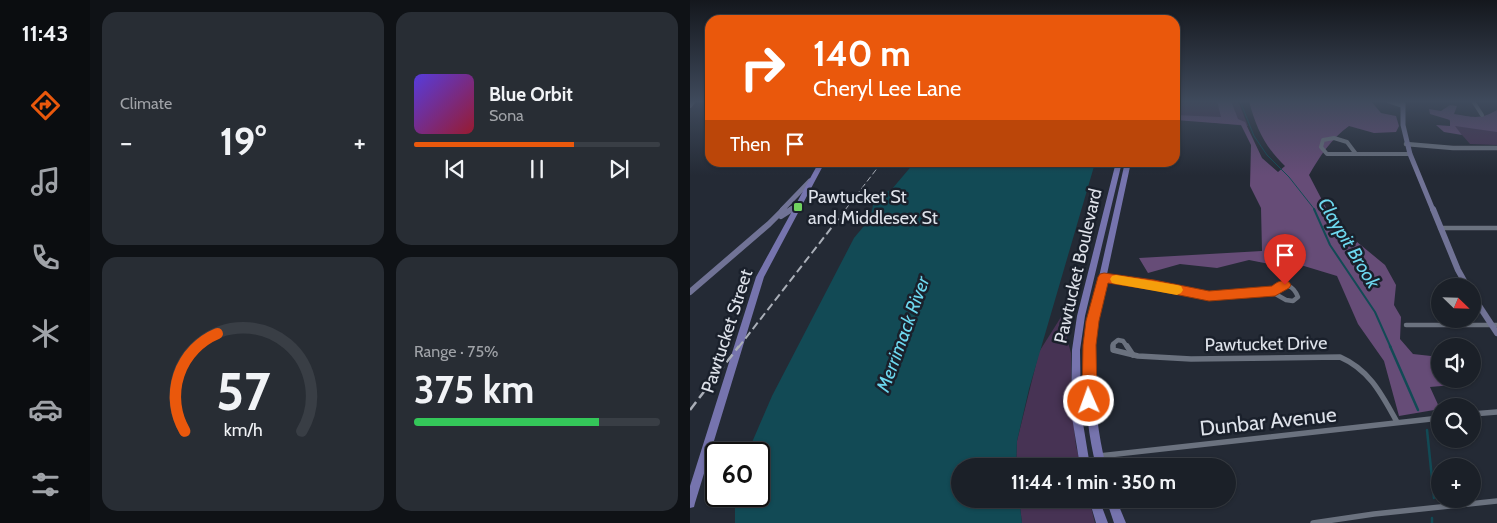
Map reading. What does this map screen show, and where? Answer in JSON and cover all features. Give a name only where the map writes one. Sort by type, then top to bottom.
[{"type":"main road","points":[[1403,125],[1406,144],[1440,228],[1463,278]]},
{"type":"main road","name":"Pawtucket Street","points":[[690,502],[760,277],[819,167]]},
{"type":"main road","name":"Pawtucket Boulevard","points":[[1084,458],[1076,411],[1076,350],[1081,316],[1118,167]]},
{"type":"main road","name":"Pawtucket Boulevard","points":[[1099,458],[1089,397],[1088,364],[1093,321],[1127,167]]},
{"type":"main road","points":[[690,292],[769,224],[814,177]]},
{"type":"main road","points":[[769,224],[800,204]]},
{"type":"main road","points":[[1481,307],[1494,325],[1497,333]]},
{"type":"main road","points":[[1097,508],[1102,523]]},
{"type":"main road","points":[[1114,508],[1120,523]]},
{"type":"street","points":[[1356,154],[1354,147],[1346,140],[1332,138],[1323,140],[1321,146],[1327,154],[1356,154],[1410,154]]},
{"type":"street","points":[[1406,144],[1453,148],[1497,148]]},
{"type":"street","points":[[1440,228],[1497,228]]},
{"type":"street","points":[[1104,277],[1209,296],[1275,291],[1281,286],[1287,285],[1296,290],[1298,297],[1293,301],[1287,301],[1275,291]]},
{"type":"street","points":[[1406,325],[1494,325]]},
{"type":"street","name":"Pawtucket Drive","points":[[1133,355],[1201,359],[1340,357],[1353,362],[1364,370],[1374,382],[1397,422]]},
{"type":"street","points":[[1481,413],[1497,412]]},
{"type":"street","name":"Dunbar Avenue","points":[[1123,458],[1431,419]]},
{"type":"street","points":[[1312,523],[1497,500]]},
{"type":"shaded area","points":[[1241,125],[1247,125],[1262,158],[1278,172],[1285,166],[1272,152],[1257,125],[1399,125],[1396,132],[1374,133],[1349,126],[1326,148],[1309,175],[1334,223],[1385,265],[1396,285],[1394,305],[1401,317],[1400,339],[1413,354],[1431,356],[1430,387],[1435,398],[1431,398],[1431,411],[1399,416],[1384,361],[1358,324],[1337,276],[1304,266],[1289,268],[1249,260],[1217,268],[1180,264],[1148,273],[1139,258],[1262,251],[1261,208],[1250,186],[1251,145]]},
{"type":"shaded area","points":[[1436,125],[1497,125],[1497,132],[1455,126],[1462,135],[1444,132]]},
{"type":"shaded area","points":[[1454,125],[1477,125],[1497,130],[1497,145],[1470,144]]},
{"type":"shaded area","points":[[1061,317],[1071,353],[1071,401],[1079,458],[1016,458],[1017,441],[1039,352]]},
{"type":"shaded area","points":[[1020,508],[1091,508],[1095,523],[1022,523]]},
{"type":"water","name":"Merrimack River","points":[[911,167],[1094,167],[1029,389],[1017,441],[1016,458],[951,458],[951,508],[1020,508],[1022,523],[735,523],[735,507],[770,507],[770,442],[752,442],[772,396],[854,238],[870,216],[873,200],[892,189]]},
{"type":"waterway","name":"Claypit Brook","points":[[1250,125],[1254,136],[1267,155],[1289,177],[1315,210]]},
{"type":"waterway","name":"Claypit Brook","points":[[1314,209],[1330,245],[1375,312],[1391,348]]},
{"type":"waterway","name":"Claypit Brook","points":[[1390,346],[1418,410]]},
{"type":"waterway","name":"Claypit Brook","points":[[1427,430],[1431,469]]},
{"type":"waterway","name":"Claypit Brook","points":[[1432,518],[1432,523]]},
{"type":"railway","points":[[845,210],[878,167]]},
{"type":"railway","points":[[738,348],[846,209]]},
{"type":"railway","points":[[690,410],[739,346]]},
{"type":"slow traffic","points":[[1116,279],[1177,290]]},
{"type":"place","name":"Pawtucket St and Middlesex St","points":[[798,207]]},
{"type":"route","points":[[1089,401],[1088,364],[1090,345],[1093,321],[1104,277],[1209,296],[1275,291],[1285,285]]}]
